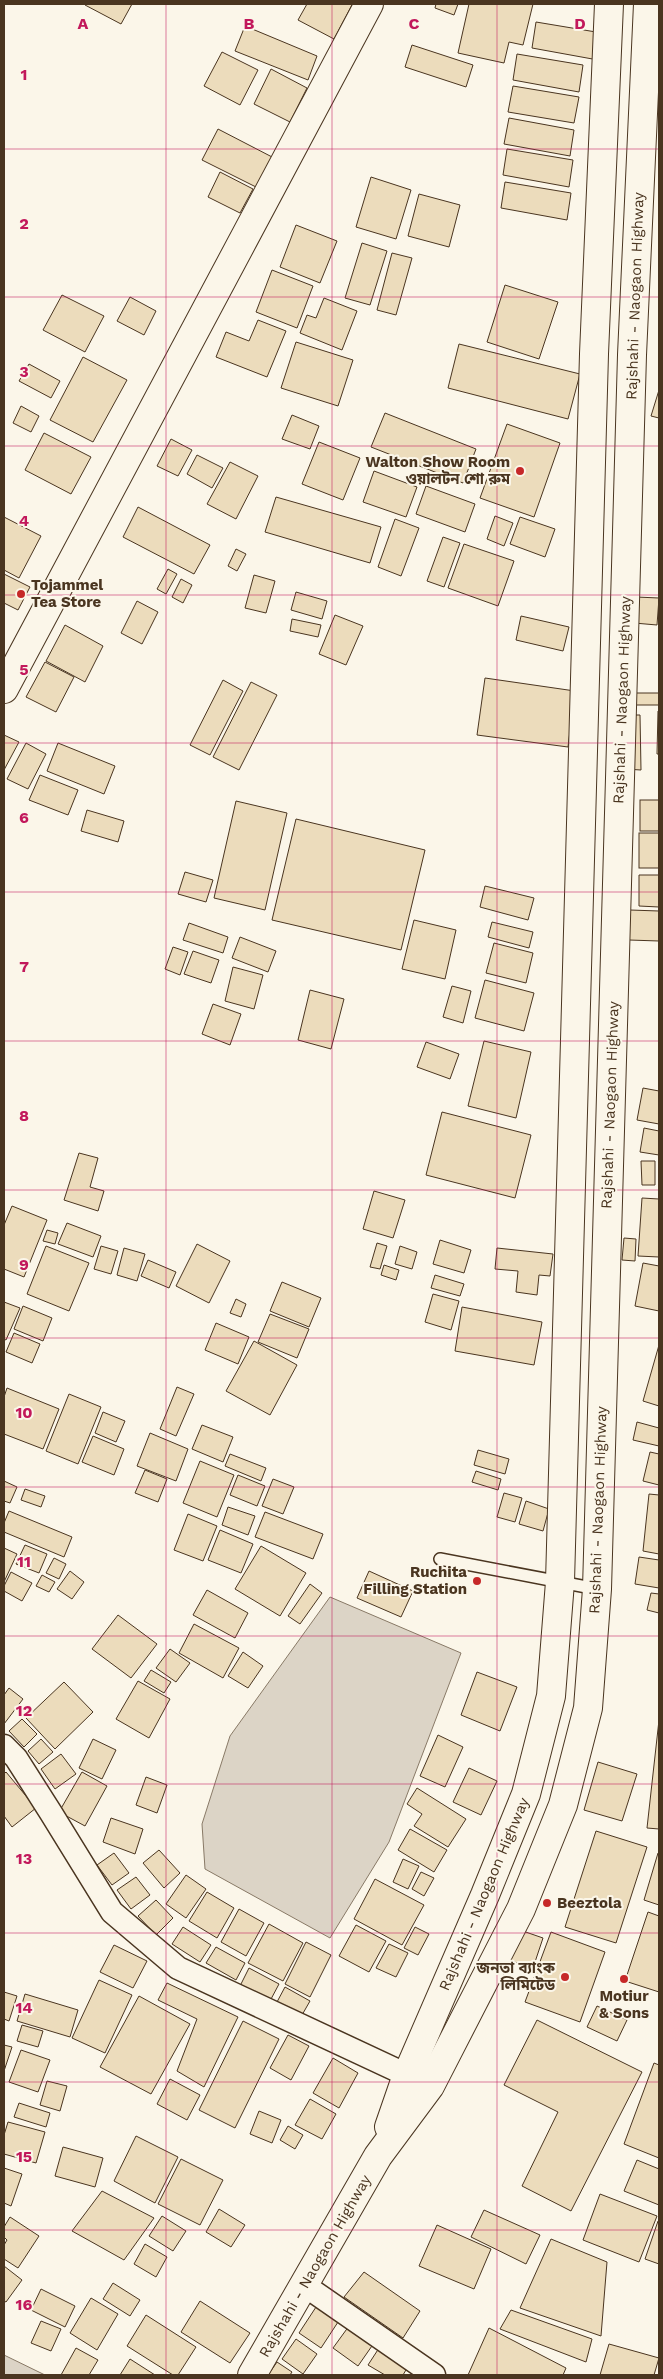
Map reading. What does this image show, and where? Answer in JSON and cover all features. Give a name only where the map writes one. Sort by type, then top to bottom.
[{"type":"main road","points":[[4,689],[369,4]]},
{"type":"main road","name":"Rajshahi - Naogaon Highway","points":[[418,2081],[485,1895],[526,1794],[551,1696],[560,1582],[594,354],[610,4]]},
{"type":"main road","name":"Rajshahi - Naogaon Highway","points":[[252,2375],[378,2156],[418,2081],[521,1909],[563,1805],[588,1708],[597,1589],[632,355],[648,4]]},
{"type":"street","points":[[4,1746],[16,1758],[112,1912],[178,1968],[418,2081]]},
{"type":"street","points":[[304,2285],[434,2375]]},
{"type":"lane","points":[[440,1559],[597,1589]]},
{"type":"shaded area","points":[[330,1597],[461,1653],[389,1842],[330,1938],[205,1869],[202,1824],[230,1736]]},
{"type":"shaded area","points":[[4,2355],[45,2375],[4,2375]]},
{"type":"building","points":[[86,4],[132,4],[121,24]]},
{"type":"building","points":[[307,4],[352,5],[334,39],[298,20]]},
{"type":"building","points":[[436,4],[458,4],[454,15],[435,8]]},
{"type":"building","points":[[469,4],[533,4],[523,45],[509,42],[504,63],[458,53]]},
{"type":"building","points":[[536,22],[602,33],[598,60],[532,48]]},
{"type":"building","points":[[245,26],[317,56],[308,80],[235,51]]},
{"type":"building","points":[[412,45],[473,65],[466,87],[405,67]]},
{"type":"building","points":[[222,52],[258,70],[240,105],[204,86]]},
{"type":"building","points":[[517,54],[583,65],[579,92],[513,80]]},
{"type":"building","points":[[271,69],[307,88],[290,122],[254,104]]},
{"type":"building","points":[[513,86],[579,97],[574,123],[508,112]]},
{"type":"building","points":[[509,118],[574,130],[570,156],[504,144]]},
{"type":"building","points":[[218,129],[274,158],[258,188],[202,160]]},
{"type":"building","points":[[507,149],[573,160],[569,187],[503,175]]},
{"type":"building","points":[[220,172],[253,189],[240,213],[208,197]]},
{"type":"building","points":[[371,177],[411,190],[396,239],[356,227]]},
{"type":"building","points":[[505,182],[571,193],[567,220],[501,208]]},
{"type":"building","points":[[419,194],[460,205],[449,247],[408,236]]},
{"type":"building","points":[[296,225],[337,241],[320,283],[280,267]]},
{"type":"building","points":[[362,243],[387,251],[370,305],[345,298]]},
{"type":"building","points":[[392,253],[412,258],[396,315],[377,310]]},
{"type":"building","points":[[272,270],[313,286],[297,328],[256,312]]},
{"type":"building","points":[[505,285],[558,302],[539,359],[487,342]]},
{"type":"building","points":[[62,295],[104,316],[85,352],[43,330]]},
{"type":"building","points":[[130,297],[156,311],[144,335],[117,321]]},
{"type":"building","points":[[324,298],[357,311],[342,350],[300,333],[307,315],[316,318]]},
{"type":"building","points":[[258,320],[286,331],[267,377],[216,357],[226,332],[249,341]]},
{"type":"building","points":[[296,342],[353,360],[338,406],[281,388]]},
{"type":"building","points":[[459,344],[580,374],[568,419],[448,388]]},
{"type":"building","points":[[83,357],[127,380],[93,442],[50,420]]},
{"type":"building","points":[[29,364],[60,381],[51,398],[19,381]]},
{"type":"building","points":[[659,390],[659,418],[651,416]]},
{"type":"building","points":[[21,406],[39,416],[31,432],[13,423]]},
{"type":"building","points":[[385,413],[476,449],[463,483],[371,447]]},
{"type":"building","points":[[292,415],[319,426],[310,449],[282,439]]},
{"type":"building","name":"Walton Show Room ওয়ালটন শো রুম","points":[[507,424],[560,443],[534,517],[480,498]]},
{"type":"building","points":[[44,433],[91,457],[71,494],[25,470]]},
{"type":"building","points":[[171,439],[192,450],[178,476],[157,466]]},
{"type":"building","points":[[319,442],[360,458],[343,500],[302,484]]},
{"type":"building","points":[[197,455],[223,468],[212,488],[187,474]]},
{"type":"building","points":[[230,462],[258,476],[236,519],[207,504]]},
{"type":"building","points":[[374,471],[417,487],[406,517],[363,502]]},
{"type":"building","points":[[426,486],[475,504],[465,532],[416,514]]},
{"type":"building","points":[[276,497],[381,527],[370,563],[265,532]]},
{"type":"building","points":[[138,507],[210,545],[194,574],[123,537]]},
{"type":"building","points":[[495,516],[513,523],[504,546],[487,539]]},
{"type":"building","points":[[4,517],[41,536],[19,578],[4,570]]},
{"type":"building","points":[[520,517],[555,529],[545,557],[510,544]]},
{"type":"building","points":[[395,519],[419,528],[401,576],[378,567]]},
{"type":"building","points":[[443,537],[460,543],[444,587],[427,581]]},
{"type":"building","points":[[464,544],[514,561],[498,606],[448,588]]},
{"type":"building","points":[[236,549],[246,554],[237,571],[228,566]]},
{"type":"building","points":[[168,569],[177,574],[166,594],[157,589]]},
{"type":"building","points":[[4,574],[30,587],[18,610],[4,603]]},
{"type":"building","points":[[254,575],[275,581],[266,613],[245,608]]},
{"type":"building","points":[[181,579],[192,585],[183,603],[172,597]]},
{"type":"building","points":[[296,592],[327,601],[322,619],[291,610]]},
{"type":"building","points":[[636,597],[659,598],[657,625],[634,623]]},
{"type":"building","points":[[137,601],[158,612],[142,644],[121,633]]},
{"type":"building","points":[[335,615],[363,626],[346,665],[319,654]]},
{"type":"building","points":[[521,616],[569,627],[563,651],[516,640]]},
{"type":"building","points":[[292,619],[321,625],[318,637],[290,631]]},
{"type":"building","points":[[65,625],[103,646],[85,682],[46,661]]},
{"type":"building","points":[[45,662],[74,677],[56,712],[26,697]]},
{"type":"building","points":[[485,678],[575,691],[568,747],[477,735]]},
{"type":"building","points":[[223,680],[243,691],[210,755],[190,745]]},
{"type":"building","points":[[251,682],[277,695],[239,770],[213,757]]},
{"type":"building","points":[[635,693],[659,693],[659,705],[635,705]]},
{"type":"building","points":[[658,711],[659,754],[657,754]]},
{"type":"building","points":[[624,715],[640,715],[641,770],[625,769]]},
{"type":"building","points":[[4,735],[19,742],[4,770]]},
{"type":"building","points":[[26,743],[46,754],[28,789],[7,779]]},
{"type":"building","points":[[58,743],[115,766],[104,794],[47,771]]},
{"type":"building","points":[[40,775],[78,790],[68,815],[29,800]]},
{"type":"building","points":[[640,800],[659,800],[659,831],[640,831]]},
{"type":"building","points":[[236,801],[287,813],[265,910],[214,898]]},
{"type":"building","points":[[87,810],[124,821],[118,842],[81,831]]},
{"type":"building","points":[[296,819],[425,850],[401,950],[272,920]]},
{"type":"building","points":[[639,833],[659,833],[659,868],[639,868]]},
{"type":"building","points":[[185,872],[213,880],[206,902],[178,894]]},
{"type":"building","points":[[639,875],[659,875],[659,907],[639,906]]},
{"type":"building","points":[[485,886],[534,898],[528,920],[480,907]]},
{"type":"building","points":[[630,910],[659,911],[659,941],[629,940]]},
{"type":"building","points":[[414,920],[456,930],[445,979],[402,969]]},
{"type":"building","points":[[492,922],[533,932],[529,948],[488,937]]},
{"type":"building","points":[[189,923],[228,937],[223,953],[183,940]]},
{"type":"building","points":[[240,937],[276,951],[268,972],[232,958]]},
{"type":"building","points":[[494,943],[533,953],[526,983],[486,973]]},
{"type":"building","points":[[173,947],[188,952],[180,975],[165,969]]},
{"type":"building","points":[[193,951],[219,960],[211,983],[184,974]]},
{"type":"building","points":[[233,967],[263,975],[254,1009],[225,1001]]},
{"type":"building","points":[[485,980],[534,993],[524,1031],[475,1018]]},
{"type":"building","points":[[452,986],[471,991],[463,1023],[443,1017]]},
{"type":"building","points":[[310,990],[344,999],[331,1049],[298,1040]]},
{"type":"building","points":[[213,1004],[241,1014],[230,1045],[202,1034]]},
{"type":"building","points":[[484,1041],[531,1052],[516,1118],[468,1106]]},
{"type":"building","points":[[426,1042],[459,1054],[450,1079],[417,1067]]},
{"type":"building","points":[[643,1088],[659,1091],[659,1124],[637,1120]]},
{"type":"building","points":[[442,1112],[531,1135],[515,1198],[426,1175]]},
{"type":"building","points":[[644,1128],[659,1131],[659,1155],[640,1152]]},
{"type":"building","points":[[79,1153],[98,1158],[90,1187],[104,1191],[98,1211],[64,1200]]},
{"type":"building","points":[[641,1161],[655,1161],[655,1185],[642,1185]]},
{"type":"building","points":[[374,1191],[405,1200],[393,1238],[363,1229]]},
{"type":"building","points":[[642,1198],[659,1199],[659,1257],[638,1256]]},
{"type":"building","points":[[12,1206],[47,1220],[24,1277],[4,1269],[4,1225]]},
{"type":"building","points":[[67,1223],[101,1236],[93,1257],[58,1244]]},
{"type":"building","points":[[47,1230],[58,1233],[55,1244],[43,1241]]},
{"type":"building","points":[[624,1238],[636,1239],[635,1261],[622,1260]]},
{"type":"building","points":[[440,1240],[471,1250],[464,1273],[433,1264]]},
{"type":"building","points":[[377,1243],[387,1246],[380,1269],[370,1267]]},
{"type":"building","points":[[197,1244],[230,1261],[209,1303],[176,1286]]},
{"type":"building","points":[[46,1246],[89,1263],[69,1311],[27,1294]]},
{"type":"building","points":[[101,1246],[118,1251],[111,1274],[94,1269]]},
{"type":"building","points":[[400,1246],[417,1252],[412,1269],[395,1264]]},
{"type":"building","points":[[124,1248],[145,1254],[137,1281],[117,1275]]},
{"type":"building","points":[[497,1248],[553,1254],[550,1276],[539,1275],[537,1295],[516,1292],[518,1271],[495,1269]]},
{"type":"building","points":[[148,1260],[176,1272],[169,1288],[141,1276]]},
{"type":"building","points":[[643,1263],[659,1266],[659,1311],[635,1306]]},
{"type":"building","points":[[384,1265],[399,1270],[396,1280],[381,1275]]},
{"type":"building","points":[[435,1275],[464,1284],[460,1296],[431,1288]]},
{"type":"building","points":[[282,1282],[321,1298],[309,1327],[270,1311]]},
{"type":"building","points":[[433,1294],[459,1301],[451,1330],[425,1322]]},
{"type":"building","points":[[236,1299],[246,1304],[241,1317],[230,1313]]},
{"type":"building","points":[[4,1302],[20,1308],[6,1340],[4,1339]]},
{"type":"building","points":[[23,1306],[52,1318],[43,1341],[14,1329]]},
{"type":"building","points":[[462,1307],[542,1322],[534,1365],[455,1351]]},
{"type":"building","points":[[270,1314],[309,1329],[297,1358],[258,1342]]},
{"type":"building","points":[[216,1323],[249,1337],[238,1364],[205,1350]]},
{"type":"building","points":[[14,1333],[40,1344],[32,1363],[6,1352]]},
{"type":"building","points":[[254,1341],[297,1365],[270,1415],[226,1391]]},
{"type":"building","points":[[659,1345],[659,1406],[643,1401]]},
{"type":"building","points":[[177,1387],[194,1394],[176,1436],[160,1429]]},
{"type":"building","points":[[7,1388],[59,1409],[43,1449],[4,1434],[4,1397]]},
{"type":"building","points":[[69,1394],[101,1407],[78,1464],[46,1451]]},
{"type":"building","points":[[103,1412],[125,1421],[116,1442],[95,1433]]},
{"type":"building","points":[[637,1422],[659,1428],[659,1446],[633,1440]]},
{"type":"building","points":[[202,1425],[233,1437],[223,1462],[192,1449]]},
{"type":"building","points":[[150,1433],[188,1449],[176,1481],[137,1466]]},
{"type":"building","points":[[93,1436],[124,1449],[114,1475],[82,1462]]},
{"type":"building","points":[[478,1450],[509,1459],[505,1474],[474,1465]]},
{"type":"building","points":[[650,1452],[659,1454],[659,1485],[643,1481]]},
{"type":"building","points":[[230,1454],[266,1468],[261,1481],[225,1466]]},
{"type":"building","points":[[200,1461],[234,1475],[217,1517],[183,1503]]},
{"type":"building","points":[[145,1470],[167,1479],[158,1502],[135,1493]]},
{"type":"building","points":[[476,1471],[501,1479],[498,1490],[472,1482]]},
{"type":"building","points":[[238,1475],[265,1486],[257,1506],[230,1495]]},
{"type":"building","points":[[273,1479],[294,1487],[283,1514],[262,1506]]},
{"type":"building","points":[[4,1481],[17,1487],[10,1503],[4,1501]]},
{"type":"building","points":[[25,1489],[45,1496],[41,1507],[21,1500]]},
{"type":"building","points":[[504,1493],[522,1498],[515,1522],[497,1517]]},
{"type":"building","points":[[649,1494],[659,1495],[659,1554],[643,1551]]},
{"type":"building","points":[[526,1501],[549,1509],[543,1531],[519,1524]]},
{"type":"building","points":[[228,1507],[255,1516],[248,1535],[222,1525]]},
{"type":"building","points":[[9,1511],[72,1537],[64,1557],[4,1532],[4,1523]]},
{"type":"building","points":[[265,1512],[323,1534],[313,1559],[255,1537]]},
{"type":"building","points":[[188,1514],[217,1526],[203,1561],[174,1550]]},
{"type":"building","points":[[220,1530],[253,1544],[241,1573],[208,1560]]},
{"type":"building","points":[[25,1545],[47,1554],[39,1573],[16,1564]]},
{"type":"building","points":[[261,1546],[306,1573],[280,1616],[235,1589]]},
{"type":"building","points":[[4,1548],[17,1554],[4,1582]]},
{"type":"building","points":[[639,1557],[659,1560],[659,1588],[635,1584]]},
{"type":"building","points":[[54,1558],[66,1564],[59,1579],[46,1573]]},
{"type":"building","points":[[70,1571],[84,1582],[72,1599],[57,1589]]},
{"type":"building","points":[[369,1571],[413,1591],[401,1617],[357,1598]]},
{"type":"building","points":[[11,1572],[32,1583],[22,1601],[4,1591],[4,1586]]},
{"type":"building","points":[[42,1575],[55,1582],[49,1592],[36,1586]]},
{"type":"building","points":[[310,1584],[322,1593],[300,1624],[288,1616]]},
{"type":"building","points":[[207,1590],[248,1613],[235,1638],[193,1615]]},
{"type":"building","points":[[651,1593],[659,1594],[659,1613],[647,1610]]},
{"type":"building","points":[[118,1615],[157,1644],[131,1678],[92,1649]]},
{"type":"building","points":[[194,1624],[239,1648],[223,1678],[179,1653]]},
{"type":"building","points":[[170,1649],[190,1663],[176,1682],[156,1668]]},
{"type":"building","points":[[243,1652],[263,1666],[248,1688],[228,1676]]},
{"type":"building","points":[[151,1670],[171,1682],[164,1693],[144,1681]]},
{"type":"building","points":[[477,1672],[517,1687],[500,1731],[461,1715]]},
{"type":"building","points":[[138,1681],[170,1699],[149,1738],[116,1719]]},
{"type":"building","points":[[64,1682],[93,1712],[55,1749],[26,1718]]},
{"type":"building","points":[[9,1688],[23,1699],[4,1724],[4,1695]]},
{"type":"building","points":[[22,1719],[37,1734],[24,1747],[9,1731]]},
{"type":"building","points":[[659,1720],[659,1829],[647,1828]]},
{"type":"building","points":[[438,1735],[463,1747],[445,1787],[420,1776]]},
{"type":"building","points":[[41,1739],[53,1752],[39,1764],[28,1751]]},
{"type":"building","points":[[93,1739],[116,1750],[102,1779],[79,1768]]},
{"type":"building","points":[[61,1754],[76,1774],[55,1789],[41,1769]]},
{"type":"building","points":[[598,1762],[637,1774],[622,1821],[584,1810]]},
{"type":"building","points":[[469,1768],[497,1781],[481,1815],[453,1802]]},
{"type":"building","points":[[6,1772],[36,1808],[12,1827],[4,1816],[4,1774]]},
{"type":"building","points":[[82,1772],[107,1786],[85,1826],[59,1812]]},
{"type":"building","points":[[146,1777],[167,1785],[157,1813],[136,1805]]},
{"type":"building","points":[[417,1788],[466,1819],[448,1847],[414,1826],[422,1814],[407,1804]]},
{"type":"building","points":[[111,1818],[143,1829],[135,1854],[103,1842]]},
{"type":"building","points":[[410,1829],[447,1850],[434,1872],[398,1850]]},
{"type":"building","points":[[596,1831],[647,1847],[616,1943],[565,1927]]},
{"type":"building","points":[[159,1850],[180,1873],[164,1888],[143,1863]]},
{"type":"building","points":[[114,1853],[129,1873],[112,1885],[97,1865]]},
{"type":"building","points":[[659,1854],[659,1905],[644,1900]]},
{"type":"building","points":[[403,1859],[419,1866],[408,1889],[393,1882]]},
{"type":"building","points":[[421,1872],[434,1878],[424,1896],[412,1889]]},
{"type":"building","points":[[186,1875],[206,1889],[186,1918],[166,1904]]},
{"type":"building","points":[[136,1877],[150,1895],[131,1909],[117,1890]]},
{"type":"building","points":[[375,1879],[424,1905],[402,1945],[354,1919]]},
{"type":"building","points":[[207,1892],[234,1908],[217,1938],[189,1921]]},
{"type":"building","points":[[156,1900],[173,1918],[156,1935],[138,1916]]},
{"type":"building","points":[[239,1909],[264,1923],[246,1956],[221,1942]]},
{"type":"building","points":[[648,1912],[659,1916],[659,1992],[625,1981]]},
{"type":"building","points":[[269,1924],[303,1943],[283,1981],[248,1963]]},
{"type":"building","points":[[356,1925],[386,1941],[369,1972],[339,1956]]},
{"type":"building","points":[[183,1927],[211,1945],[200,1962],[172,1944]]},
{"type":"building","points":[[415,1927],[429,1934],[418,1955],[404,1948]]},
{"type":"building","points":[[517,1929],[543,1938],[533,1968],[506,1959]]},
{"type":"building","name":"জনতা ব্যাংক লিমিটেড","points":[[551,1932],[605,1952],[580,2022],[525,2002]]},
{"type":"building","points":[[306,1942],[331,1955],[310,1997],[285,1984]]},
{"type":"building","points":[[389,1944],[408,1953],[396,1977],[376,1968]]},
{"type":"building","points":[[114,1945],[147,1961],[133,1988],[100,1972]]},
{"type":"building","points":[[216,1947],[245,1963],[236,1980],[206,1963]]},
{"type":"building","points":[[249,1968],[279,1984],[270,2001],[240,1986]]},
{"type":"building","points":[[99,1980],[132,1995],[105,2053],[72,2038]]},
{"type":"building","points":[[167,1983],[238,2017],[204,2087],[177,2071],[197,2019],[158,2000]]},
{"type":"building","points":[[285,1987],[310,2001],[302,2015],[277,2002]]},
{"type":"building","points":[[4,1992],[17,1996],[9,2021],[4,2019]]},
{"type":"building","points":[[25,1994],[78,2010],[70,2037],[17,2021]]},
{"type":"building","points":[[139,1996],[190,2024],[151,2094],[100,2067]]},
{"type":"building","points":[[597,2006],[627,2020],[617,2041],[587,2027]]},
{"type":"building","points":[[537,2020],[642,2072],[571,2211],[522,2186],[558,2112],[504,2085]]},
{"type":"building","points":[[243,2021],[279,2039],[235,2128],[199,2110]]},
{"type":"building","points":[[22,2025],[43,2031],[38,2047],[17,2041]]},
{"type":"building","points":[[288,2035],[309,2046],[291,2080],[270,2068]]},
{"type":"building","points":[[4,2045],[12,2047],[4,2071]]},
{"type":"building","points":[[21,2050],[50,2060],[38,2092],[9,2082]]},
{"type":"building","points":[[333,2058],[358,2073],[339,2108],[313,2093]]},
{"type":"building","points":[[654,2063],[659,2065],[659,2158],[624,2144]]},
{"type":"building","points":[[170,2079],[200,2095],[187,2120],[157,2104]]},
{"type":"building","points":[[47,2081],[67,2086],[60,2111],[40,2105]]},
{"type":"building","points":[[310,2099],[336,2114],[322,2139],[295,2125]]},
{"type":"building","points":[[19,2103],[50,2113],[46,2127],[14,2117]]},
{"type":"building","points":[[259,2111],[281,2120],[272,2143],[250,2134]]},
{"type":"building","points":[[8,2122],[45,2132],[36,2163],[4,2154],[4,2135]]},
{"type":"building","points":[[288,2126],[303,2135],[295,2149],[280,2140]]},
{"type":"building","points":[[136,2136],[178,2157],[155,2203],[114,2181]]},
{"type":"building","points":[[63,2147],[103,2158],[95,2187],[55,2176]]},
{"type":"building","points":[[181,2159],[223,2180],[200,2225],[158,2204]]},
{"type":"building","points":[[637,2160],[659,2169],[659,2205],[624,2191]]},
{"type":"building","points":[[4,2168],[22,2174],[11,2206],[4,2203]]},
{"type":"building","points":[[102,2191],[154,2218],[124,2260],[72,2231]]},
{"type":"building","points":[[600,2194],[657,2216],[639,2262],[583,2240]]},
{"type":"building","points":[[219,2209],[245,2225],[231,2247],[206,2232]]},
{"type":"building","points":[[484,2210],[540,2235],[526,2264],[471,2237]]},
{"type":"building","points":[[162,2216],[186,2231],[173,2251],[149,2236]]},
{"type":"building","points":[[10,2217],[39,2236],[18,2268],[4,2259],[4,2245],[7,2240],[4,2237],[4,2227]]},
{"type":"building","points":[[659,2221],[659,2264],[645,2259]]},
{"type":"building","points":[[437,2225],[491,2249],[474,2289],[419,2266]]},
{"type":"building","points":[[551,2239],[607,2262],[601,2336],[520,2308]]},
{"type":"building","points":[[145,2244],[167,2257],[156,2277],[134,2264]]},
{"type":"building","points":[[4,2266],[22,2280],[6,2302],[4,2301]]},
{"type":"building","points":[[364,2272],[420,2311],[403,2338],[344,2297]]},
{"type":"building","points":[[113,2283],[140,2300],[130,2316],[103,2299]]},
{"type":"building","points":[[41,2289],[75,2306],[65,2327],[31,2310]]},
{"type":"building","points":[[91,2298],[118,2314],[97,2350],[70,2333]]},
{"type":"building","points":[[200,2301],[250,2333],[230,2363],[181,2332]]},
{"type":"building","points":[[318,2304],[340,2319],[321,2348],[299,2333]]},
{"type":"building","points":[[511,2310],[592,2339],[586,2362],[500,2329]]},
{"type":"building","points":[[146,2315],[196,2347],[178,2375],[173,2375],[127,2346]]},
{"type":"building","points":[[41,2321],[61,2329],[51,2351],[31,2343]]},
{"type":"building","points":[[349,2326],[374,2343],[358,2366],[333,2348]]},
{"type":"building","points":[[489,2328],[566,2368],[563,2375],[468,2375]]},
{"type":"building","points":[[296,2339],[317,2354],[303,2374],[282,2359]]},
{"type":"building","points":[[609,2344],[659,2358],[654,2375],[600,2375]]},
{"type":"building","points":[[381,2345],[410,2363],[403,2375],[385,2375],[368,2365]]},
{"type":"building","points":[[76,2348],[98,2360],[89,2375],[61,2375]]},
{"type":"building","points":[[130,2359],[155,2375],[120,2375]]},
{"type":"building","points":[[277,2362],[292,2372],[290,2375],[268,2375]]},
{"type":"place","name":"Walton Show Room ওয়ালটন শো রুম","points":[[520,471]]},
{"type":"place","name":"Tojammel Tea Store","points":[[21,594]]},
{"type":"place","name":"Ruchita Filling Station","points":[[477,1581]]},
{"type":"place","name":"Beeztola","points":[[547,1903]]},
{"type":"place","name":"জনতা ব্যাংক লিমিটেড","points":[[565,1977]]},
{"type":"place","name":"Motiur & Sons","points":[[624,1979]]}]
